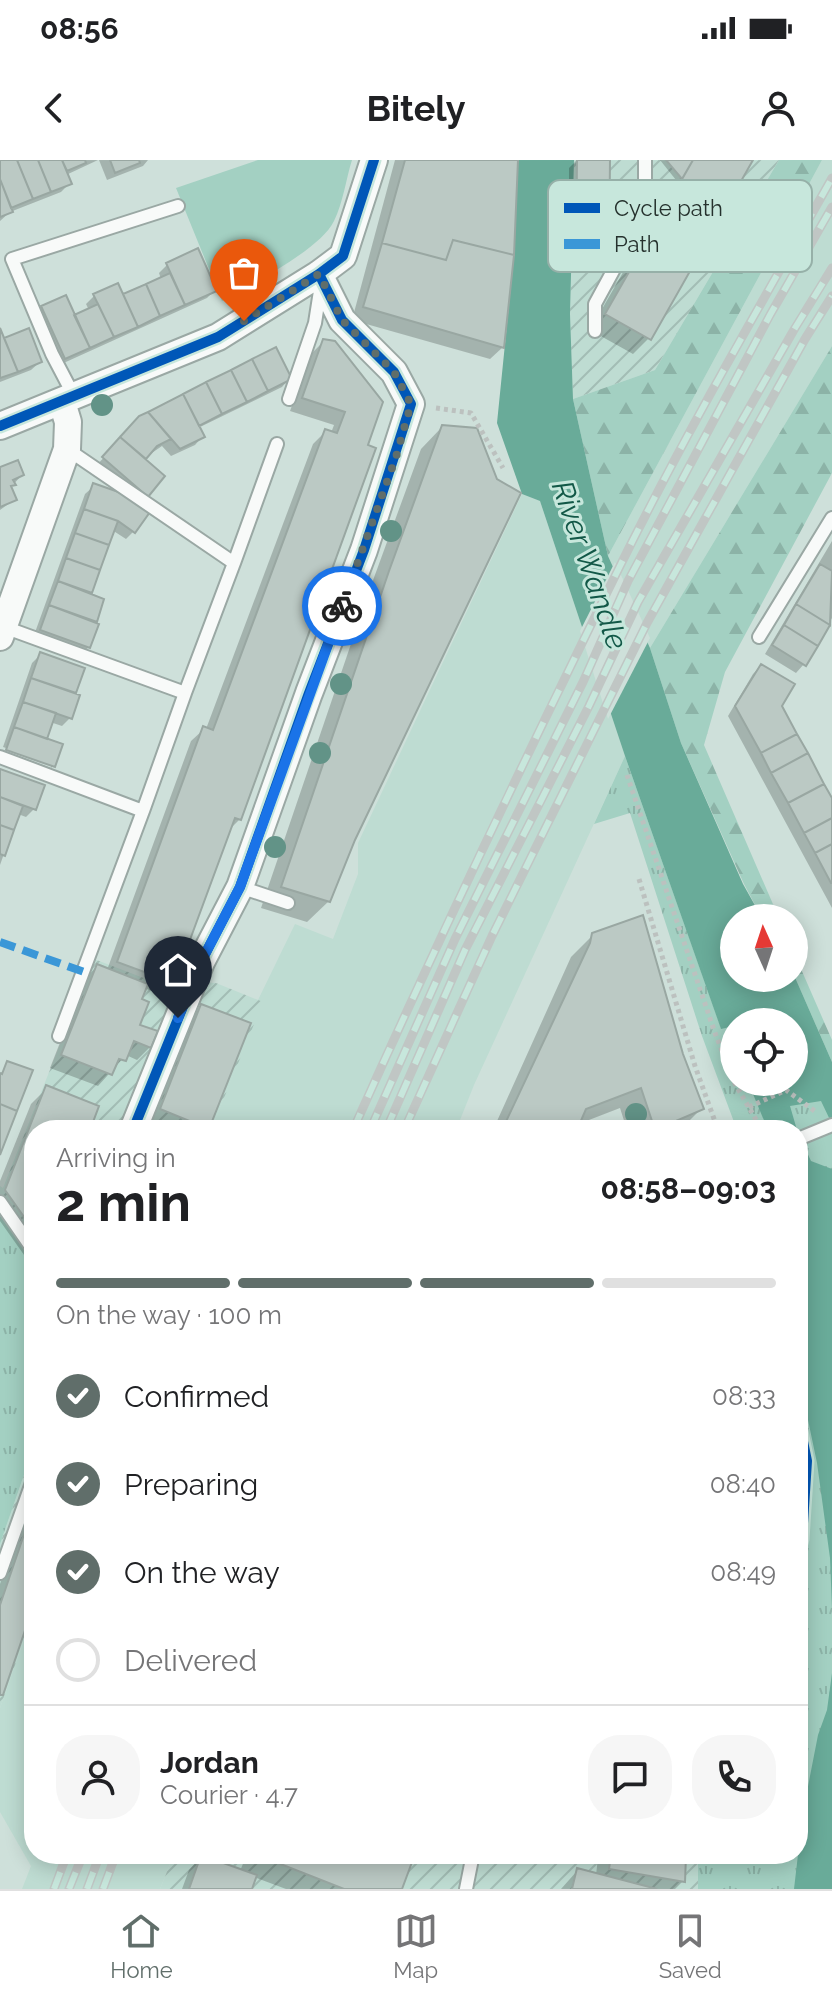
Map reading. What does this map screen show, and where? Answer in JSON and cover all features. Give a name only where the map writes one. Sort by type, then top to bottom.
[{"type":"street","points":[[0,426],[218,337],[319,274],[343,256],[374,160]]},
{"type":"street","points":[[137,1120],[201,962],[240,887],[364,550],[411,404],[394,372],[342,320],[319,274]]},
{"type":"street","points":[[2,632],[67,449],[68,399]]},
{"type":"lane","points":[[68,399],[52,354],[6,261],[178,206]]},
{"type":"lane","points":[[595,331],[595,304],[612,272]]},
{"type":"lane","points":[[289,399],[320,303],[319,274]]},
{"type":"lane","points":[[59,1036],[277,444]]},
{"type":"lane","points":[[67,449],[234,563]]},
{"type":"lane","points":[[759,637],[818,555],[832,518]]},
{"type":"lane","points":[[2,632],[185,693]]},
{"type":"lane","points":[[0,757],[143,811]]},
{"type":"lane","points":[[240,887],[288,903]]},
{"type":"lane","points":[[808,1135],[832,1125]]},
{"type":"lane","points":[[0,1202],[24,1237]]},
{"type":"lane","points":[[0,1573],[24,1505]]},
{"type":"lane","points":[[466,1889],[471,1864]]},
{"type":"path","points":[[411,404],[471,413],[503,468]]},
{"type":"path","points":[[627,775],[720,1046]]},
{"type":"path","points":[[639,879],[714,1120]]},
{"type":"path","points":[[750,1107],[786,1090],[821,1115]]},
{"type":"path","points":[[743,1096],[757,1120]]},
{"type":"shaded area","points":[[574,160],[779,160],[767,180],[573,180]]},
{"type":"shaded area","points":[[822,160],[832,160],[832,346],[650,648],[608,556],[761,272],[812,272],[811,180]]},
{"type":"shaded area","points":[[571,272],[713,272],[655,370],[573,399]]},
{"type":"shaded area","points":[[522,494],[540,501],[625,756],[460,1120],[215,1120],[262,1003],[258,1000],[295,924],[333,939],[358,874],[358,843]]},
{"type":"shaded area","points":[[94,959],[175,990],[182,981],[216,983],[263,1002],[215,1120],[30,1120]]},
{"type":"shaded area","points":[[24,1135],[24,1248],[0,1216],[0,1186],[3,1188]]},
{"type":"shaded area","points":[[24,1475],[24,1640],[0,1708],[0,1544]]},
{"type":"shaded area","points":[[24,1640],[24,1854],[0,1812],[0,1708]]},
{"type":"shaded area","points":[[170,1864],[160,1889],[22,1889],[31,1866]]},
{"type":"shaded area","points":[[170,1864],[698,1864],[698,1889],[160,1889]]},
{"type":"green space","points":[[258,160],[352,160],[340,207],[326,232],[284,266],[222,301],[176,188]]},
{"type":"green space","points":[[779,160],[822,160],[811,180],[767,180]]},
{"type":"green space","points":[[713,272],[761,272],[608,556],[573,399],[655,370]]},
{"type":"green space","points":[[832,346],[832,473],[725,672],[704,745],[773,904],[755,904],[744,884],[681,743],[650,648]]},
{"type":"green space","points":[[625,756],[720,1025],[720,1084],[702,1036],[630,813],[594,824]]},
{"type":"green space","points":[[808,985],[832,1040],[832,1062],[801,992],[808,992]]},
{"type":"green space","points":[[832,1086],[832,1889],[698,1889],[698,1864],[808,1864],[808,1120],[733,1120],[724,1096],[808,1096],[808,1087]]},
{"type":"green space","points":[[0,1216],[24,1248],[24,1475],[0,1544]]},
{"type":"water","name":"River Wandle","points":[[518,160],[574,160],[573,180],[548,180],[548,272],[571,272],[573,399],[608,556],[650,648],[681,743],[754,904],[720,904],[720,992],[801,992],[832,1062],[832,1124],[821,1101],[790,1106],[794,1120],[764,1120],[754,1096],[808,1096],[808,1008],[720,1008],[720,1026],[540,501],[522,494],[497,423],[514,255]]},
{"type":"water","points":[[808,1155],[811,1161],[832,1169],[832,1609],[830,1558],[808,1420]]},
{"type":"water","points":[[832,1673],[832,1889],[794,1889],[797,1864],[808,1864],[808,1786],[818,1735],[827,1710]]},
{"type":"pier","points":[[615,562],[650,638],[608,719],[580,631]]},
{"type":"building","points":[[0,160],[17,160],[33,199],[11,208],[0,179]]},
{"type":"building","points":[[17,160],[38,160],[51,192],[33,199]]},
{"type":"building","points":[[38,160],[62,160],[72,184],[51,192]]},
{"type":"building","points":[[62,160],[85,160],[86,163],[67,171]]},
{"type":"building","points":[[110,160],[139,160],[140,163],[115,173]]},
{"type":"building","points":[[405,160],[518,160],[514,255],[453,240],[446,260],[382,243]]},
{"type":"building","points":[[577,160],[610,160],[610,180],[577,180]]},
{"type":"building","points":[[666,160],[693,160],[682,179]]},
{"type":"building","points":[[693,160],[753,160],[742,180],[682,180]]},
{"type":"building","points":[[0,179],[13,212],[0,217]]},
{"type":"building","points":[[453,240],[514,255],[504,348],[363,307],[382,243],[446,260]]},
{"type":"building","points":[[198,248],[217,291],[185,305],[166,263]]},
{"type":"building","points":[[629,272],[690,272],[651,340],[605,314]]},
{"type":"building","points":[[170,273],[185,305],[160,316],[146,284]]},
{"type":"building","points":[[118,283],[138,327],[114,337],[93,294]]},
{"type":"building","points":[[146,284],[160,316],[138,327],[123,294]]},
{"type":"building","points":[[66,295],[90,348],[65,359],[41,306]]},
{"type":"building","points":[[98,304],[114,337],[90,348],[74,315]]},
{"type":"building","points":[[0,328],[18,372],[0,378]]},
{"type":"building","points":[[29,328],[42,362],[18,372],[4,338]]},
{"type":"building","points":[[323,339],[335,341],[383,402],[368,445],[376,448],[241,820],[235,818],[174,983],[117,962],[203,726],[213,730],[325,429],[337,433],[345,412],[302,398]]},
{"type":"building","points":[[276,347],[292,379],[268,391],[252,359]]},
{"type":"building","points":[[252,359],[268,391],[247,402],[231,370]]},
{"type":"building","points":[[231,370],[247,402],[222,414],[206,382]]},
{"type":"building","points":[[206,382],[222,414],[199,426],[183,394]]},
{"type":"building","points":[[183,394],[205,437],[180,449],[148,412]]},
{"type":"building","points":[[148,412],[171,439],[157,446],[146,459],[120,437],[139,416]]},
{"type":"building","points":[[442,425],[477,428],[497,479],[521,493],[355,840],[330,902],[281,887]]},
{"type":"building","points":[[120,437],[165,476],[148,497],[102,457]]},
{"type":"building","points":[[18,460],[24,475],[13,480],[16,485],[11,486],[17,500],[0,507],[0,467]]},
{"type":"building","points":[[93,483],[127,495],[150,512],[135,533],[118,521],[84,509]]},
{"type":"building","points":[[84,509],[118,521],[109,545],[75,533]]},
{"type":"building","points":[[75,533],[109,545],[100,570],[66,558]]},
{"type":"building","points":[[66,558],[100,570],[92,593],[58,581]]},
{"type":"building","points":[[820,564],[832,571],[830,625],[796,604]]},
{"type":"building","points":[[58,581],[104,599],[97,622],[49,605]]},
{"type":"building","points":[[796,604],[830,625],[818,646],[784,625]]},
{"type":"building","points":[[49,605],[99,624],[90,648],[40,630]]},
{"type":"building","points":[[784,625],[818,646],[806,666],[772,645]]},
{"type":"building","points":[[40,652],[85,668],[76,693],[31,678]]},
{"type":"building","points":[[761,664],[795,684],[782,706],[797,734],[761,753],[735,706]]},
{"type":"building","points":[[31,678],[80,695],[72,719],[23,702]]},
{"type":"building","points":[[23,702],[56,713],[47,739],[14,727]]},
{"type":"building","points":[[14,727],[63,744],[55,767],[6,750]]},
{"type":"building","points":[[797,734],[808,753],[771,773],[761,753]]},
{"type":"building","points":[[808,753],[824,784],[788,803],[771,773]]},
{"type":"building","points":[[0,769],[45,785],[36,810],[0,797]]},
{"type":"building","points":[[824,784],[832,798],[832,818],[804,833],[788,803]]},
{"type":"building","points":[[0,797],[23,806],[14,830],[0,825]]},
{"type":"building","points":[[832,818],[832,844],[815,853],[804,833]]},
{"type":"building","points":[[0,825],[14,830],[5,856],[0,854]]},
{"type":"building","points":[[832,844],[832,883],[831,883],[815,853]]},
{"type":"building","points":[[643,915],[683,1054],[704,1109],[678,1120],[652,1120],[641,1088],[586,1109],[581,1120],[507,1120],[592,933]]},
{"type":"building","points":[[97,964],[148,984],[142,999],[149,1002],[140,1025],[158,1031],[151,1048],[134,1041],[126,1061],[119,1059],[112,1075],[61,1055]]},
{"type":"building","points":[[201,1004],[251,1023],[213,1120],[187,1120],[160,1109]]},
{"type":"building","points":[[7,1061],[33,1070],[17,1111],[0,1104],[0,1073]]},
{"type":"building","points":[[46,1085],[99,1106],[94,1120],[32,1120]]},
{"type":"building","points":[[0,1104],[17,1111],[0,1155]]},
{"type":"building","points":[[24,1141],[24,1217],[5,1190]]},
{"type":"building","points":[[24,1534],[24,1633],[3,1695],[0,1695],[0,1605]]},
{"type":"building","points":[[198,1864],[226,1864],[257,1875],[252,1889],[189,1889]]},
{"type":"building","points":[[280,1864],[411,1864],[402,1889],[344,1889]]},
{"type":"building","points":[[610,1864],[686,1864],[685,1882],[609,1869]]},
{"type":"building","points":[[577,1868],[657,1889],[572,1889]]},
{"type":"railway","points":[[812,214],[832,178]]},
{"type":"railway","points":[[812,242],[832,207]]},
{"type":"railway","points":[[390,1120],[465,950],[589,706],[638,602],[832,268]]},
{"type":"railway","points":[[358,1120],[484,846],[620,566],[779,272]]},
{"type":"railway","points":[[374,1120],[455,939],[583,682],[628,581],[795,272]]},
{"type":"railway","points":[[409,1120],[492,936],[647,623],[832,296]]},
{"type":"railway","points":[[54,1889],[63,1864]]},
{"type":"railway","points":[[69,1889],[79,1864]]},
{"type":"railway","points":[[87,1889],[96,1864]]},
{"type":"railway","points":[[103,1889],[112,1864]]},
{"type":"marked path","points":[[0,942],[84,972]]},
{"type":"cycle path","points":[[0,426],[218,337],[319,274],[343,256],[374,160]]},
{"type":"cycle path","points":[[137,1120],[201,962],[240,887],[364,550],[411,404],[394,372],[342,320],[319,274]]},
{"type":"way so far","points":[[244,321],[319,274],[342,320],[394,372],[411,404],[396,457],[342,606]]},
{"type":"route","points":[[178,1018],[201,962],[240,887],[342,606]]}]
